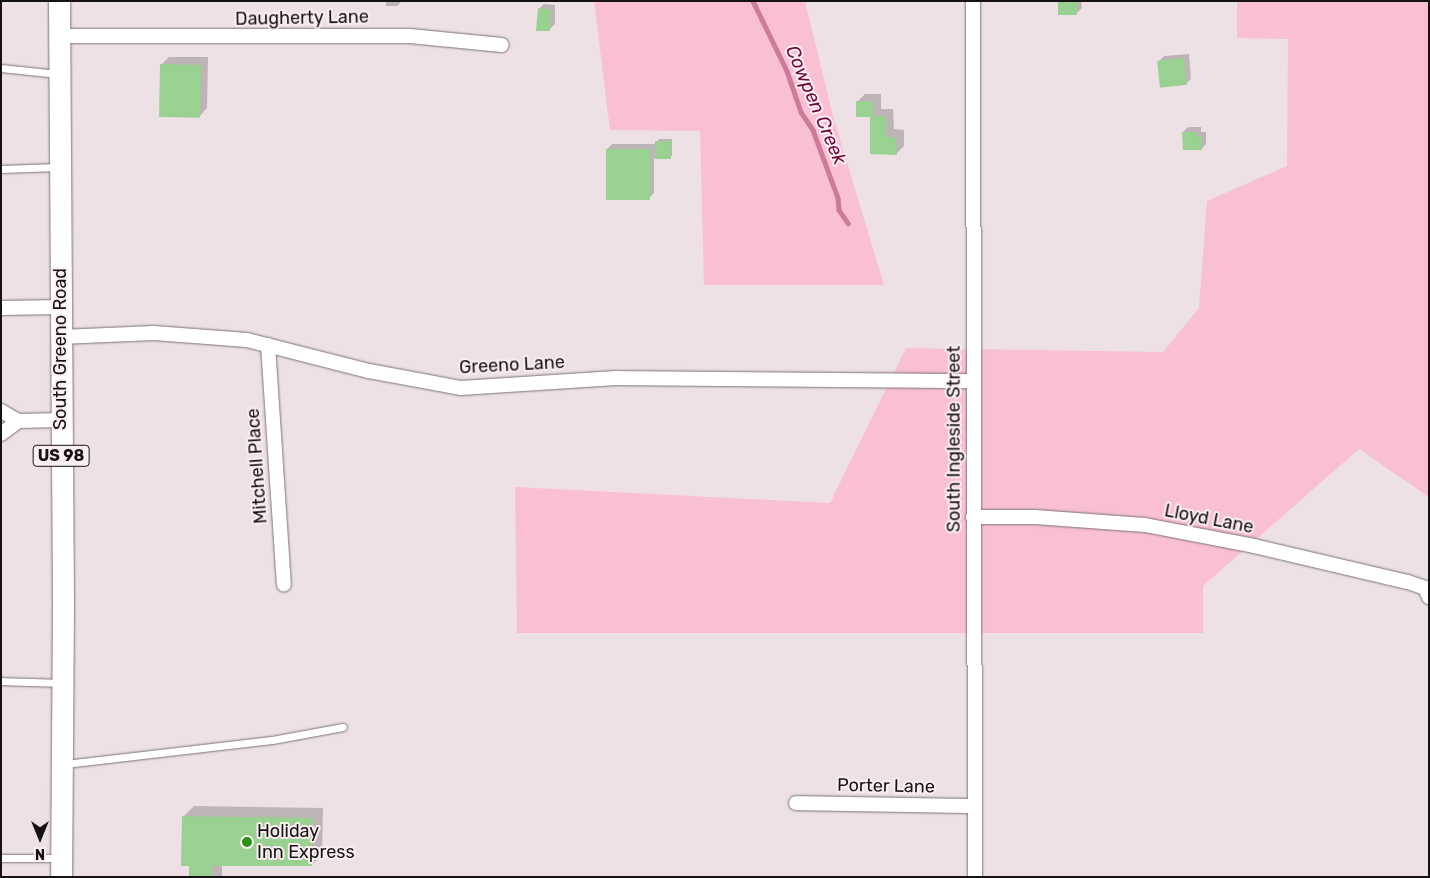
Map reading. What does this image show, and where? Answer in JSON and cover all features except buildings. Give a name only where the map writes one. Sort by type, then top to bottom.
[{"type":"main road","name":"South Greeno Road","points":[[59,1],[61,867]]},
{"type":"street","name":"South Ingleside Street","points":[[973,1],[972,381],[975,877]]},
{"type":"street","name":"Daugherty Lane","points":[[59,36],[410,36],[502,45]]},
{"type":"street","points":[[1,308],[60,308]]},
{"type":"street","name":"Greeno Lane","points":[[60,337],[186,334],[268,345],[369,371],[461,388],[616,378],[972,381]]},
{"type":"street","name":"Mitchell Place","points":[[268,345],[284,584]]},
{"type":"street","points":[[1,411],[18,421],[61,420]]},
{"type":"street","points":[[1,434],[18,421]]},
{"type":"street","name":"Lloyd Lane","points":[[973,517],[1035,518],[1145,526],[1254,546],[1408,582],[1424,588],[1429,597]]},
{"type":"street","name":"Porter Lane","points":[[796,803],[975,806]]},
{"type":"lane","points":[[1,68],[59,74]]},
{"type":"lane","points":[[1,169],[60,166]]},
{"type":"lane","points":[[1,681],[62,683]]},
{"type":"lane","points":[[62,765],[272,740],[343,727]]},
{"type":"lane","points":[[1,858],[61,867]]},
{"type":"shaded area","points":[[594,1],[805,1],[833,116],[884,285],[704,285],[700,131],[610,130]]},
{"type":"shaded area","points":[[1237,1],[1429,1],[1429,497],[1359,449],[1203,586],[1203,633],[517,633],[515,487],[830,503],[906,348],[1163,352],[1199,308],[1207,201],[1287,166],[1288,39],[1237,38]]},
{"type":"waterway","name":"Cowpen Creek","points":[[753,1],[787,71],[801,112],[813,130],[838,198],[839,210],[848,223]]},
{"type":"place","name":"Holiday Inn Express","points":[[247,842]]}]
